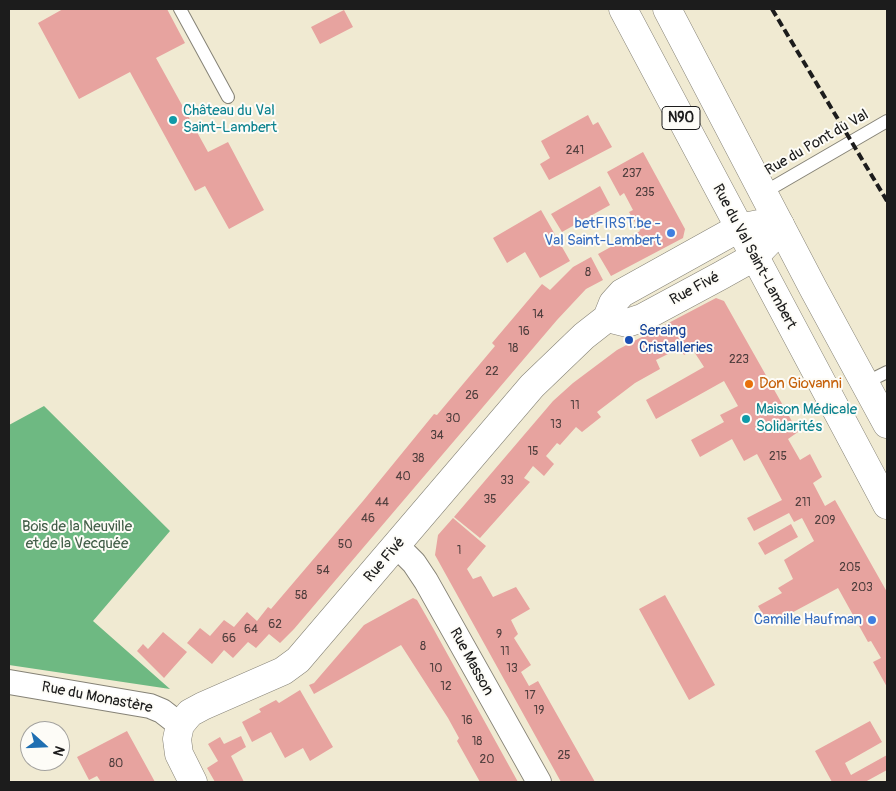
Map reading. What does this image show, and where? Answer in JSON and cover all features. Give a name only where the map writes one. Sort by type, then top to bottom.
[{"type":"street","name":"Rue du Val Saint-Lambert","points":[[623,9],[887,505]]},
{"type":"street","name":"N90","points":[[667,9],[780,225],[876,378],[887,424]]},
{"type":"street","name":"Rue Fivé","points":[[180,725],[190,714],[203,706],[283,671],[298,660],[532,386],[584,336],[607,318],[613,304],[630,287],[739,228],[760,224],[780,225],[774,236],[754,257],[642,318],[627,323],[607,318]]},
{"type":"street","name":"Rue Masson","points":[[397,546],[414,563],[426,581],[539,782]]},
{"type":"street","name":"Rue du Monastère","points":[[9,682],[150,706],[162,711],[180,725]]},
{"type":"street","points":[[180,725],[177,739],[179,754],[193,782]]},
{"type":"lane","points":[[180,9],[228,97]]},
{"type":"lane","name":"Rue du Pont du Val","points":[[764,193],[887,121]]},
{"type":"green space","name":"Bois de la Neuville et de la Vecquée","points":[[44,406],[170,531],[93,621],[170,689],[9,665],[9,425]]},
{"type":"building","name":"Château du Val Saint-Lambert","points":[[63,9],[167,9],[185,43],[156,58],[208,152],[228,142],[264,210],[229,229],[205,186],[195,191],[130,72],[79,99],[38,23]]},
{"type":"building","points":[[344,10],[353,27],[320,44],[311,27]]},
{"type":"building","points":[[588,115],[593,125],[598,122],[612,147],[549,180],[540,164],[550,158],[541,141]]},
{"type":"building","points":[[643,152],[685,229],[683,238],[611,276],[598,254],[640,231],[629,212],[633,210],[624,193],[620,196],[607,172]]},
{"type":"building","points":[[600,186],[610,205],[562,232],[551,214]]},
{"type":"building","points":[[541,210],[570,261],[540,278],[525,252],[507,263],[493,238]]},
{"type":"building","points":[[591,257],[603,280],[586,289],[557,320],[294,629],[280,643],[269,634],[256,648],[248,642],[233,658],[224,650],[212,664],[187,643],[200,628],[210,636],[224,620],[234,627],[247,612],[257,621],[268,607],[271,609],[434,414],[437,415],[495,346],[492,343],[542,284],[550,290],[573,267]]},
{"type":"building","points":[[716,298],[724,301],[798,432],[788,439],[800,460],[810,454],[822,477],[813,483],[825,506],[835,500],[887,592],[887,687],[873,662],[881,658],[871,641],[868,642],[838,588],[769,625],[758,606],[782,593],[778,588],[793,579],[784,560],[814,541],[802,518],[794,522],[789,513],[754,531],[747,518],[782,500],[757,454],[744,461],[732,439],[700,457],[691,440],[724,422],[720,415],[738,406],[724,381],[656,419],[646,400],[704,367],[693,350],[684,355],[680,348],[656,360],[660,369],[635,383],[597,412],[601,417],[582,432],[576,427],[560,445],[557,443],[546,456],[554,464],[544,476],[533,466],[524,478],[530,482],[480,538],[454,517],[553,401],[573,383],[617,350]]},
{"type":"building","points":[[453,518],[486,546],[467,569],[473,579],[481,576],[493,597],[516,587],[530,609],[511,620],[518,634],[514,638],[531,665],[521,672],[529,686],[538,681],[595,782],[561,782],[435,555],[438,535]]},
{"type":"building","points":[[791,524],[798,537],[765,555],[758,543]]},
{"type":"building","points":[[665,595],[715,685],[689,700],[639,609]]},
{"type":"building","points":[[413,598],[417,600],[433,628],[518,782],[480,782],[457,741],[459,738],[448,718],[401,645],[314,694],[309,685],[314,683],[364,625]]},
{"type":"building","points":[[163,632],[187,652],[164,678],[137,651],[143,644],[148,649]]},
{"type":"building","points":[[300,690],[333,747],[310,761],[303,748],[285,758],[271,732],[252,742],[242,722],[261,712],[259,709],[276,700],[279,703]]},
{"type":"building","points":[[870,721],[882,742],[845,763],[851,775],[887,755],[887,770],[865,782],[832,782],[815,751]]},
{"type":"building","points":[[127,731],[155,782],[101,782],[97,776],[89,780],[77,757]]},
{"type":"building","points":[[241,736],[246,747],[231,756],[244,782],[215,782],[207,768],[218,761],[208,744],[220,737],[224,744]]},
{"type":"railway","points":[[772,9],[887,201]]},
{"type":"place","name":"Château du Val Saint-Lambert","points":[[173,120]]},
{"type":"place","name":"betFIRST.be - Val Saint-Lambert","points":[[671,233]]},
{"type":"place","name":"Seraing Cristalleries","points":[[629,340]]},
{"type":"place","name":"Don Giovanni","points":[[749,384]]},
{"type":"place","name":"Maison Médicale Solidarités","points":[[746,419]]},
{"type":"place","name":"Camille Haufman","points":[[872,620]]}]
